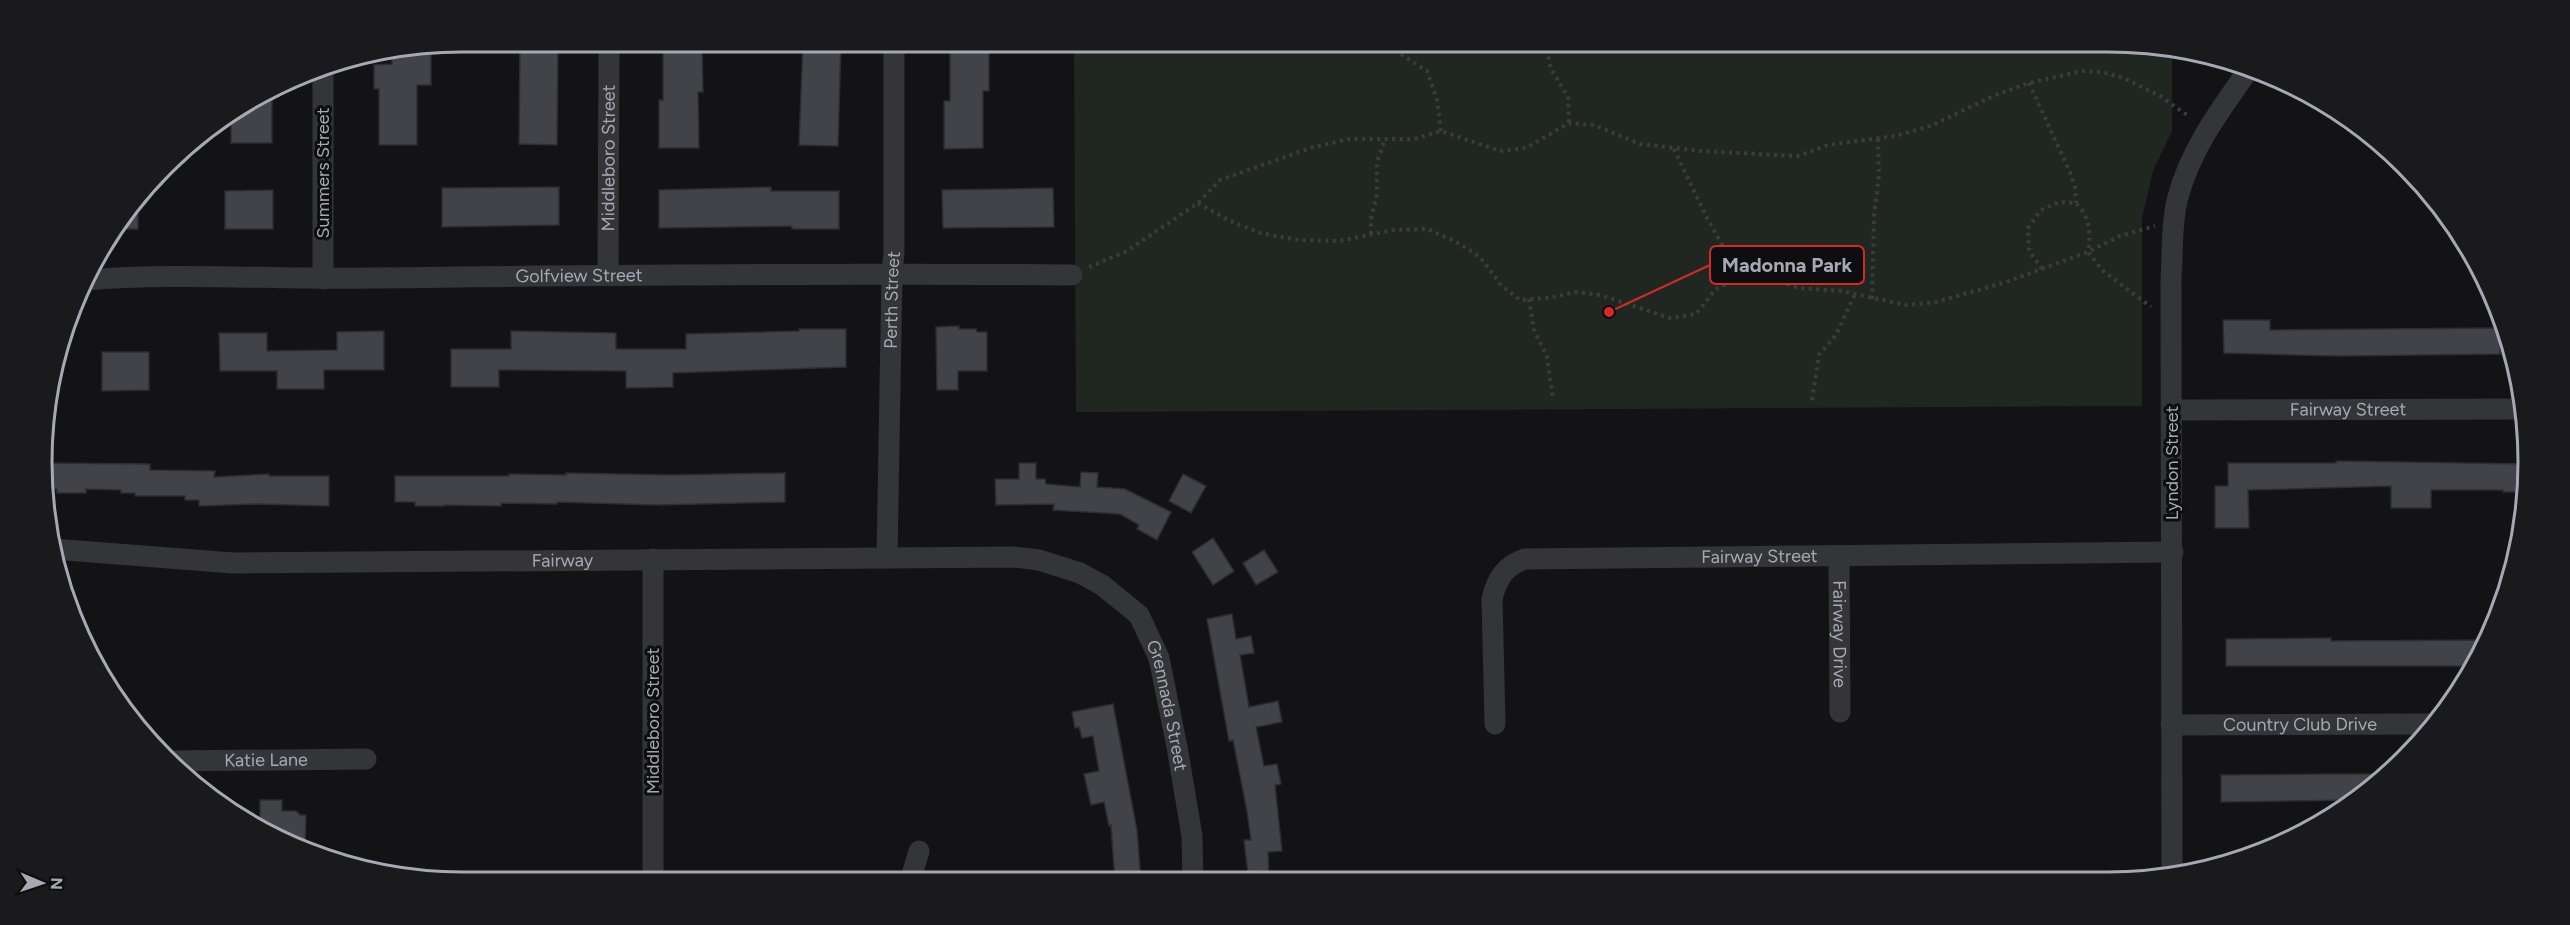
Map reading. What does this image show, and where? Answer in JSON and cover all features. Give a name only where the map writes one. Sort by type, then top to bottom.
[{"type":"street","name":"Middleboro Street","points":[[608,275],[609,52]]},
{"type":"street","name":"Perth Street","points":[[887,558],[894,253],[894,52]]},
{"type":"street","name":"Lyndon Street","points":[[2172,867],[2171,279],[2178,198],[2190,162],[2210,125],[2244,76]]},
{"type":"street","name":"Summers Street","points":[[323,77],[323,279]]},
{"type":"street","name":"Golfview Street","points":[[96,279],[125,277],[323,279],[608,275],[1072,275]]},
{"type":"street","name":"Fairway Street","points":[[2172,410],[2514,408]]},
{"type":"street","name":"Fairway","points":[[62,550],[233,563],[1014,558],[1039,560],[1071,569]]},
{"type":"street","name":"Fairway Street","points":[[1495,723],[1492,599],[1501,574],[1516,562],[1526,559],[2173,552]]},
{"type":"street","name":"Fairway Drive","points":[[1839,556],[1840,712]]},
{"type":"street","name":"Middleboro Street","points":[[652,872],[653,559]]},
{"type":"street","name":"Grennada Street","points":[[1071,569],[1102,585],[1139,615],[1159,658],[1192,836],[1193,872]]},
{"type":"street","name":"Country Club Drive","points":[[2171,725],[2423,724]]},
{"type":"street","name":"Katie Lane","points":[[182,761],[366,759]]},
{"type":"street","points":[[913,872],[919,851]]},
{"type":"path","points":[[1398,52],[1427,71],[1437,100],[1441,131]]},
{"type":"path","points":[[1547,52],[1551,69],[1568,97],[1569,123]]},
{"type":"path","points":[[1072,275],[1127,251],[1198,203],[1220,180],[1310,148],[1348,139],[1414,139],[1441,131],[1500,151],[1526,148],[1569,123],[1594,125],[1640,144],[1762,156],[1798,156],[1828,145],[1878,138],[1931,126],[1994,96],[2029,83],[2082,71],[2101,72],[2124,78],[2160,96],[2187,114]]},
{"type":"path","points":[[2029,83],[2070,172],[2075,187],[2076,203],[2082,209],[2091,232],[2088,252],[2102,270],[2152,308]]},
{"type":"path","points":[[1872,298],[1874,215],[1879,175],[1878,138]]},
{"type":"path","points":[[1371,234],[1371,219],[1377,194],[1377,162],[1385,139]]},
{"type":"path","points":[[1673,148],[1693,192],[1740,278]]},
{"type":"path","points":[[2042,269],[2029,251],[2028,228],[2040,210],[2059,202],[2076,203]]},
{"type":"path","points":[[1198,203],[1230,221],[1270,235],[1299,240],[1339,241],[1394,230],[1427,229],[1455,241],[1480,257],[1501,285],[1520,300],[1575,292],[1600,296],[1670,318],[1696,314],[1716,289],[1740,278],[1771,278],[1798,288],[1855,294],[1906,305],[1936,302],[2006,282],[2088,252],[2120,236],[2156,226]]},
{"type":"path","points":[[1812,400],[1819,355],[1836,335],[1855,294]]},
{"type":"path","points":[[1529,299],[1534,330],[1547,357],[1553,399]]},
{"type":"shaded area","points":[[1074,52],[2108,52],[2172,58],[2172,131],[2153,171],[2142,218],[2142,406],[1076,412]]},
{"type":"building","points":[[520,52],[558,52],[557,145],[519,144]]},
{"type":"building","points":[[663,52],[702,52],[703,92],[698,92],[699,148],[659,148],[659,100],[663,100]]},
{"type":"building","points":[[803,52],[841,52],[838,146],[799,145]]},
{"type":"building","points":[[950,52],[989,52],[989,91],[983,91],[983,148],[944,149],[944,101],[950,101]]},
{"type":"building","points":[[431,54],[431,85],[417,85],[417,145],[379,145],[379,89],[374,89],[374,65],[392,64],[392,59]]},
{"type":"building","points":[[272,100],[272,143],[231,143],[231,125]]},
{"type":"building","points":[[559,187],[559,225],[442,227],[442,188]]},
{"type":"building","points":[[771,187],[771,191],[839,191],[839,229],[792,229],[792,226],[659,228],[659,190]]},
{"type":"building","points":[[1053,188],[1054,227],[943,228],[942,190]]},
{"type":"building","points":[[273,190],[273,229],[225,229],[225,191]]},
{"type":"building","points":[[138,212],[138,229],[126,229]]},
{"type":"building","points":[[2223,320],[2270,320],[2270,330],[2495,328],[2500,344],[2500,354],[2338,356],[2224,353]]},
{"type":"building","points":[[959,326],[959,329],[976,329],[977,332],[987,332],[987,371],[958,371],[958,390],[937,390],[936,327]]},
{"type":"building","points":[[799,329],[846,329],[846,367],[673,373],[673,387],[626,388],[626,371],[499,370],[499,387],[451,387],[451,349],[511,349],[511,331],[616,333],[616,349],[686,349],[686,334],[799,331]]},
{"type":"building","points":[[384,331],[384,370],[324,370],[324,389],[277,389],[277,371],[220,371],[219,333],[267,333],[267,351],[337,350],[337,332]]},
{"type":"building","points":[[102,352],[149,352],[149,390],[102,391]]},
{"type":"building","points":[[2336,461],[2518,464],[2517,492],[2431,490],[2431,508],[2391,508],[2391,486],[2248,490],[2249,528],[2215,528],[2215,486],[2228,486],[2228,463],[2336,463]]},
{"type":"building","points":[[52,463],[150,464],[150,470],[215,471],[214,477],[269,474],[269,476],[329,476],[329,506],[256,504],[199,506],[199,500],[185,500],[185,496],[135,496],[135,493],[121,493],[121,490],[86,489],[86,493],[57,493],[57,489],[53,489]]},
{"type":"building","points":[[1019,463],[1036,463],[1036,479],[1045,479],[1046,484],[1080,487],[1081,472],[1098,473],[1097,487],[1125,489],[1171,512],[1157,540],[1137,529],[1139,525],[1120,514],[1053,510],[1054,504],[996,505],[995,479],[1019,479]]},
{"type":"building","points":[[566,473],[671,475],[785,473],[785,502],[657,505],[557,502],[557,504],[501,503],[501,506],[415,506],[415,502],[395,502],[395,476],[566,475]]},
{"type":"building","points":[[1183,474],[1206,486],[1191,513],[1169,501]]},
{"type":"building","points":[[1213,538],[1234,571],[1213,585],[1192,552]]},
{"type":"building","points":[[1264,550],[1278,572],[1256,585],[1243,563]]},
{"type":"building","points":[[1232,614],[1236,639],[1251,636],[1254,653],[1240,655],[1249,707],[1278,701],[1282,722],[1256,727],[1264,766],[1277,764],[1281,784],[1275,785],[1282,851],[1268,852],[1269,872],[1248,872],[1244,840],[1251,840],[1247,811],[1233,740],[1229,741],[1207,619]]},
{"type":"building","points":[[2226,639],[2477,640],[2464,666],[2226,666]]},
{"type":"building","points":[[1113,704],[1137,830],[1140,872],[1114,872],[1111,825],[1109,826],[1104,802],[1091,805],[1084,774],[1099,771],[1093,736],[1082,738],[1079,727],[1075,728],[1072,712]]},
{"type":"building","points":[[2374,774],[2339,800],[2221,802],[2221,775]]},
{"type":"building","points":[[260,800],[282,800],[282,811],[296,811],[300,815],[306,815],[305,841],[281,830],[260,820]]},
{"type":"place","name":"Madonna Park","points":[[1609,312]]}]
